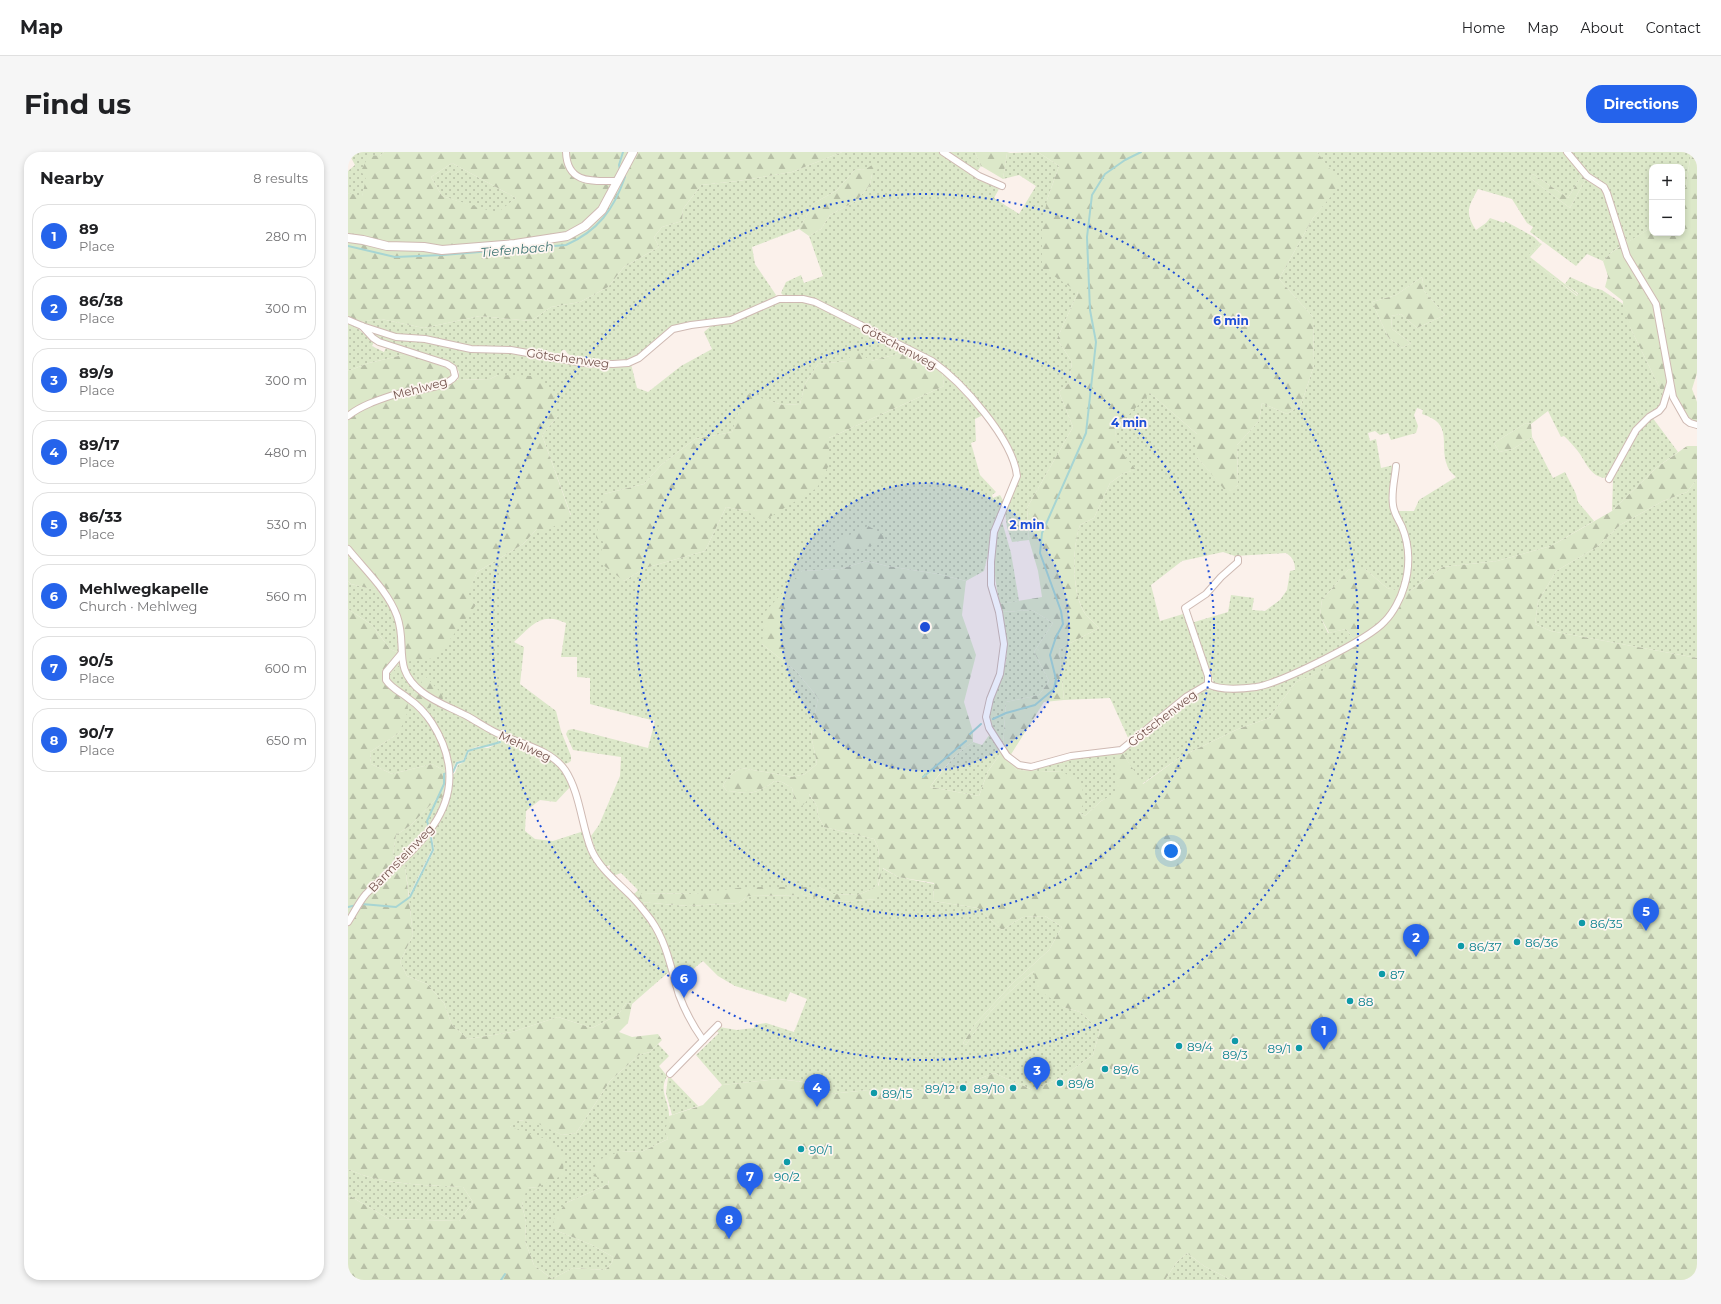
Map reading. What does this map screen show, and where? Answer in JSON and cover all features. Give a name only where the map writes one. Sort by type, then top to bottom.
[{"type":"street","points":[[566,152],[566,161],[570,170],[577,176],[585,180],[618,179]]},
{"type":"street","points":[[348,238],[387,246],[424,246],[442,250],[515,244],[561,237],[576,232],[593,219],[606,205],[624,167],[633,152]]},
{"type":"street","points":[[943,152],[979,176],[1002,186]]},
{"type":"street","points":[[1567,152],[1587,176],[1604,187],[1607,193],[1627,256],[1656,304],[1673,397],[1682,414],[1690,423],[1697,425]]},
{"type":"street","name":"Götschenweg","points":[[348,320],[396,337],[425,339],[472,349],[511,350],[583,362],[613,364],[628,363],[639,358],[673,329],[731,320],[780,299],[803,299],[815,302],[932,361],[940,367],[970,396],[1002,439],[1016,467],[1017,476],[994,532],[991,562],[991,585],[1003,631],[1003,656],[1000,674],[990,699],[986,717],[989,728],[1006,756],[1019,765],[1031,767],[1071,756],[1121,750],[1186,697],[1208,684]]},
{"type":"street","name":"Mehlweg","points":[[348,416],[373,402],[394,395],[447,383],[455,376],[453,368],[447,364],[379,342],[362,326]]},
{"type":"street","points":[[1610,479],[1636,430],[1663,406],[1671,380]]},
{"type":"street","name":"Götschenweg","points":[[1208,684],[1213,687],[1228,688],[1256,687],[1276,680],[1318,662],[1370,634],[1386,621],[1401,596],[1408,562],[1406,539],[1393,505],[1396,466]]},
{"type":"street","name":"Mehlweg","points":[[348,549],[391,603],[399,625],[404,671],[409,680],[432,700],[465,715],[499,734],[538,750],[552,758],[564,769],[573,787],[591,848],[596,859],[603,869],[632,897],[651,921],[666,948],[679,994],[689,1018],[703,1040]]},
{"type":"street","name":"Götschenweg","points":[[1208,684],[1208,676],[1185,608],[1206,594],[1221,577],[1238,562],[1238,559]]},
{"type":"street","name":"Barmsteinweg","points":[[348,922],[365,896],[414,848],[436,823],[447,799],[450,778],[447,754],[440,737],[431,722],[416,705],[393,688],[386,680],[386,672],[401,654]]},
{"type":"street","points":[[670,1074],[718,1025]]},
{"type":"green space","points":[[348,152],[384,152],[379,156],[372,167],[362,197],[348,193],[348,171],[355,165]]},
{"type":"green space","points":[[384,152],[842,152],[792,172],[738,181],[701,185],[683,209],[682,221],[662,227],[654,237],[659,247],[624,267],[608,287],[580,302],[551,307],[531,321],[480,316],[424,328],[381,319],[358,322],[348,318],[348,193],[362,196],[366,179],[361,171],[369,155],[380,156]],"holes":[[[452,163],[516,198],[497,213],[442,196],[431,177]]]},
{"type":"green space","points":[[842,152],[940,152],[986,183],[999,189],[994,198],[1019,214],[1036,186],[1019,175],[1003,179],[1007,153],[1038,152],[1059,166],[1047,200],[1078,292],[1057,339],[1072,362],[1069,383],[1059,392],[1073,427],[1027,508],[1029,540],[1012,542],[1007,527],[1005,513],[1018,481],[1020,471],[1018,463],[1010,447],[944,367],[880,333],[870,325],[860,323],[819,302],[784,296],[781,293],[786,282],[801,275],[804,283],[823,276],[809,236],[821,229],[830,215],[856,201],[870,185],[872,174],[866,169],[855,170],[836,191],[814,203],[799,229],[752,247],[755,264],[776,295],[773,299],[727,319],[670,327],[639,356],[628,361],[619,363],[580,361],[568,354],[565,350],[562,350],[564,354],[571,359],[400,336],[358,322],[381,319],[424,328],[480,316],[531,321],[551,307],[580,302],[608,287],[624,267],[659,247],[654,237],[662,227],[682,221],[683,209],[701,185],[738,181],[792,172]]},
{"type":"green space","points":[[947,152],[975,152],[981,166],[976,173]]},
{"type":"green space","points":[[975,152],[1010,152],[1007,153],[1003,179],[981,166]]},
{"type":"green space","points":[[1038,152],[1317,152],[1341,184],[1313,218],[1279,279],[1313,317],[1314,365],[1301,405],[1287,414],[1262,403],[1259,421],[1237,445],[1238,485],[1228,494],[1197,457],[1197,434],[1150,393],[1115,429],[1117,446],[1136,470],[1124,473],[1110,483],[1094,518],[1080,525],[1074,558],[1075,584],[1081,606],[1086,615],[1099,628],[1059,649],[1064,700],[1044,702],[1010,756],[1003,748],[1006,702],[1039,695],[1049,681],[1034,652],[1053,623],[1032,610],[1001,612],[1000,604],[1042,597],[1038,571],[1029,540],[1027,508],[1073,427],[1059,392],[1069,383],[1072,362],[1057,339],[1078,292],[1042,268],[1042,227],[1047,200],[1059,166]]},
{"type":"green space","points":[[1317,152],[1564,152],[1582,175],[1568,198],[1533,174],[1530,178],[1570,208],[1586,178],[1603,191],[1622,245],[1603,261],[1587,254],[1576,266],[1530,232],[1533,227],[1527,223],[1512,199],[1478,189],[1469,209],[1472,224],[1476,230],[1490,218],[1504,223],[1505,221],[1534,237],[1540,243],[1527,257],[1577,296],[1579,294],[1565,284],[1570,277],[1602,290],[1623,304],[1630,320],[1630,327],[1664,397],[1657,410],[1635,429],[1607,478],[1596,475],[1592,472],[1577,450],[1564,436],[1561,437],[1548,411],[1531,424],[1526,423],[1494,443],[1499,452],[1513,449],[1532,437],[1553,478],[1565,472],[1576,494],[1578,502],[1594,521],[1551,546],[1497,561],[1443,567],[1410,591],[1405,592],[1409,569],[1410,545],[1406,530],[1396,511],[1414,511],[1419,500],[1456,477],[1449,470],[1447,465],[1442,429],[1432,418],[1422,414],[1423,410],[1417,408],[1414,415],[1418,426],[1416,433],[1391,440],[1388,433],[1380,435],[1375,431],[1368,433],[1370,441],[1376,439],[1381,468],[1394,465],[1391,500],[1393,511],[1405,540],[1407,556],[1402,592],[1387,588],[1365,569],[1349,569],[1322,600],[1320,616],[1328,633],[1346,629],[1355,641],[1298,670],[1262,683],[1239,686],[1216,686],[1191,623],[1228,612],[1231,595],[1254,598],[1252,610],[1265,611],[1280,600],[1287,590],[1290,571],[1295,570],[1294,562],[1286,553],[1235,556],[1223,552],[1182,561],[1151,585],[1160,621],[1183,614],[1207,681],[1205,684],[1177,702],[1130,742],[1110,698],[1064,700],[1059,649],[1099,628],[1086,615],[1081,606],[1075,583],[1074,558],[1080,525],[1094,518],[1110,483],[1124,473],[1135,470],[1116,446],[1115,429],[1149,392],[1197,434],[1197,457],[1228,493],[1238,485],[1237,445],[1259,421],[1262,403],[1287,414],[1301,405],[1314,365],[1313,317],[1279,279],[1313,218],[1340,184]],"holes":[[[1422,277],[1424,291],[1445,315],[1417,328],[1401,314],[1391,316],[1392,329],[1411,343],[1402,348],[1388,337],[1372,302],[1396,295]]]},
{"type":"green space","points":[[1570,152],[1691,152],[1685,188],[1685,164],[1649,164],[1649,229],[1627,243],[1608,189],[1601,181],[1586,171]]},
{"type":"green space","points":[[1691,152],[1697,152],[1697,373],[1692,389],[1697,402],[1697,425],[1688,419],[1675,397],[1674,380],[1671,377],[1664,397],[1630,327],[1623,301],[1605,287],[1608,276],[1603,261],[1612,252],[1649,229],[1649,236],[1685,236],[1686,187]]},
{"type":"green space","points":[[452,163],[516,198],[497,214],[442,196],[431,177]]},
{"type":"green space","points":[[875,163],[878,169],[872,174],[870,185],[856,201],[830,215],[821,229],[809,236],[799,229],[814,203],[836,191],[855,170],[866,169]]},
{"type":"green space","points":[[1533,174],[1568,198],[1582,175],[1586,178],[1570,208],[1530,178]]},
{"type":"green space","points":[[1540,243],[1542,244],[1530,257],[1579,295],[1578,296],[1526,257]]},
{"type":"green space","points":[[1422,277],[1424,291],[1445,315],[1417,328],[1401,314],[1391,316],[1392,329],[1411,343],[1402,348],[1388,337],[1372,302],[1396,295]]},
{"type":"green space","points":[[784,300],[808,302],[837,315],[905,352],[871,361],[847,361],[818,364],[805,384],[800,404],[783,405],[745,394],[732,432],[695,439],[661,465],[644,484],[604,494],[604,542],[624,581],[645,568],[705,551],[726,507],[748,511],[829,465],[829,438],[944,386],[942,371],[983,415],[975,419],[976,441],[971,443],[980,475],[996,492],[992,495],[993,498],[1000,495],[1004,502],[995,523],[984,571],[966,581],[938,574],[887,566],[867,561],[840,569],[802,571],[762,644],[796,671],[818,698],[811,735],[817,764],[805,774],[792,777],[742,768],[731,775],[723,786],[727,791],[750,793],[769,785],[774,781],[782,782],[792,788],[795,801],[808,793],[817,806],[818,816],[824,827],[874,839],[878,847],[880,866],[877,884],[874,888],[858,895],[833,894],[819,887],[693,894],[643,893],[637,898],[633,895],[638,890],[621,873],[613,876],[609,872],[610,865],[605,867],[597,855],[591,836],[599,825],[620,776],[621,757],[573,750],[566,734],[568,730],[573,729],[648,748],[655,721],[590,704],[590,678],[577,677],[577,657],[561,657],[566,623],[550,619],[537,622],[514,642],[524,647],[520,684],[556,711],[561,731],[571,756],[571,761],[564,764],[426,692],[412,679],[407,672],[404,662],[476,605],[466,596],[477,572],[523,544],[537,529],[571,515],[542,435],[558,416],[498,375],[490,379],[458,380],[459,372],[455,365],[450,362],[419,354],[377,339],[371,332],[506,351],[588,368],[631,364],[637,388],[648,392],[681,366],[712,349],[704,332],[712,325]]},
{"type":"green space","points":[[348,322],[374,342],[372,346],[384,352],[386,348],[407,354],[369,363],[348,371]]},
{"type":"green space","points":[[855,350],[871,361],[905,352],[942,371],[944,386],[829,438],[829,465],[817,488],[760,523],[748,511],[726,507],[705,551],[645,568],[624,581],[598,561],[604,542],[596,538],[604,494],[644,484],[661,465],[695,439],[732,432],[744,393],[783,405],[800,404],[805,384],[818,364],[847,361]]},
{"type":"green space","points":[[407,354],[450,369],[452,374],[450,378],[458,380],[490,379],[498,375],[533,376],[553,390],[558,416],[542,435],[571,516],[543,533],[537,529],[523,544],[477,572],[467,596],[476,605],[436,658],[404,662],[401,626],[397,611],[388,593],[351,584],[348,581],[348,371],[369,363]]},
{"type":"green space","points":[[1652,417],[1678,452],[1656,468],[1612,511],[1613,479],[1635,434]]},
{"type":"green space","points":[[1526,423],[1531,424],[1532,437],[1513,449],[1499,452],[1494,443]]},
{"type":"green space","points":[[1687,446],[1697,446],[1697,479],[1687,492],[1663,501],[1620,525],[1597,547],[1556,571],[1538,602],[1535,624],[1551,631],[1697,658],[1697,1280],[1231,1280],[1204,1266],[1187,1253],[1176,1263],[1165,1280],[348,1280],[348,1197],[350,1196],[389,1219],[459,1221],[473,1202],[463,1187],[420,1185],[389,1181],[348,1169],[348,609],[372,625],[390,649],[399,653],[400,664],[387,678],[407,695],[408,711],[399,733],[370,752],[371,764],[392,774],[432,764],[445,771],[447,781],[445,797],[436,799],[411,825],[396,835],[393,855],[405,865],[413,935],[400,962],[407,976],[427,984],[444,1003],[452,1025],[468,1039],[512,1032],[558,1017],[592,1028],[618,1015],[626,1003],[632,1004],[628,1023],[619,1032],[632,1037],[658,1034],[662,1040],[650,1052],[639,1055],[610,1081],[576,1133],[562,1135],[539,1124],[519,1120],[510,1127],[543,1138],[564,1156],[563,1175],[538,1187],[527,1188],[522,1205],[526,1222],[525,1241],[534,1265],[552,1279],[573,1268],[605,1270],[612,1263],[613,1257],[592,1245],[555,1230],[553,1220],[566,1203],[609,1184],[608,1180],[593,1176],[596,1161],[621,1151],[641,1152],[668,1139],[665,1131],[669,1116],[703,1105],[722,1085],[778,1079],[803,1082],[830,1094],[878,1089],[925,1090],[964,1085],[994,1073],[1033,1090],[1062,1077],[1093,1055],[1100,1030],[1080,1012],[1063,1007],[1036,988],[1034,971],[997,1005],[980,1024],[966,1045],[963,1043],[976,1023],[1012,984],[1049,950],[1062,927],[1045,916],[1023,917],[1002,930],[978,908],[933,901],[934,883],[898,877],[883,868],[878,885],[882,891],[876,899],[844,902],[802,895],[748,896],[739,903],[688,906],[640,902],[637,898],[643,893],[693,894],[745,887],[819,887],[833,894],[858,895],[874,888],[877,884],[880,866],[878,847],[874,839],[824,827],[818,816],[817,806],[809,794],[806,802],[802,806],[795,801],[792,788],[782,782],[774,781],[761,789],[750,793],[727,791],[723,786],[731,775],[742,768],[792,777],[805,774],[817,764],[811,735],[818,698],[796,671],[762,644],[765,612],[802,571],[840,569],[867,561],[887,566],[938,574],[966,581],[962,615],[976,655],[964,702],[973,732],[973,742],[954,757],[930,787],[979,796],[988,771],[1001,753],[1017,770],[1063,772],[1082,784],[1084,803],[1079,812],[1085,816],[1101,801],[1116,793],[1116,753],[1121,751],[1143,784],[1180,757],[1238,729],[1269,718],[1296,682],[1324,670],[1329,658],[1355,641],[1346,629],[1329,633],[1320,616],[1322,600],[1349,569],[1365,569],[1387,588],[1405,592],[1410,591],[1443,567],[1497,561],[1551,546],[1612,511],[1656,468]]},
{"type":"green space","points":[[1697,479],[1697,658],[1551,631],[1535,624],[1538,602],[1556,571],[1597,547],[1620,525],[1663,501],[1687,492]]},
{"type":"green space","points":[[1001,518],[1011,553],[1019,601],[1000,604],[996,582],[994,550]]},
{"type":"green space","points":[[868,526],[883,534],[884,539],[878,544],[843,553],[833,543]]},
{"type":"green space","points":[[348,581],[351,584],[381,591],[396,620],[399,653],[390,649],[372,625],[348,609]]},
{"type":"green space","points":[[1032,610],[1053,623],[1034,652],[1049,681],[1039,695],[1006,702],[1003,748],[992,729],[989,716],[990,708],[1006,661],[1006,642],[1001,612]]},
{"type":"green space","points":[[1329,658],[1325,670],[1296,682],[1269,718],[1238,729],[1180,757],[1142,784],[1121,751],[1128,748],[1181,704],[1202,691],[1210,689],[1247,689]]},
{"type":"green space","points":[[400,664],[402,672],[416,690],[411,697],[386,678]]},
{"type":"green space","points":[[425,676],[442,694],[444,705],[426,692],[421,681]]},
{"type":"green space","points":[[416,690],[432,702],[430,708],[423,709],[411,697]]},
{"type":"green space","points":[[407,699],[428,722],[439,740],[445,760],[445,771],[432,764],[392,774],[371,764],[370,752],[399,733]]},
{"type":"green space","points":[[432,702],[539,752],[558,766],[566,776],[570,787],[556,802],[540,800],[526,811],[525,831],[535,839],[553,841],[584,831],[592,855],[645,915],[657,934],[671,970],[632,1004],[626,1003],[618,1015],[592,1028],[558,1017],[512,1032],[468,1039],[452,1025],[444,1003],[427,984],[407,976],[400,962],[413,935],[409,899],[434,851],[432,832],[445,812],[452,789],[452,775],[455,773],[458,765],[464,762],[469,752],[477,748],[488,748],[501,742],[500,741],[487,746],[479,746],[468,750],[463,760],[456,762],[452,770],[449,754],[423,709]]},
{"type":"green space","points":[[990,734],[1001,753],[988,771],[979,796],[930,787],[960,752],[973,742],[982,745]]},
{"type":"green space","points":[[1116,753],[1116,794],[1101,801],[1085,816],[1079,812],[1063,772],[1017,770],[1011,764],[1022,768],[1069,759]]},
{"type":"green space","points":[[445,797],[440,813],[417,842],[398,859],[393,855],[396,835],[411,825],[436,799]]},
{"type":"green space","points":[[430,834],[432,849],[409,896],[405,865],[401,862]]},
{"type":"green space","points":[[882,868],[898,877],[934,884],[933,901],[978,908],[1002,930],[1023,917],[1045,916],[1062,927],[1049,950],[1012,984],[976,1023],[963,1043],[966,1045],[980,1024],[997,1005],[1034,971],[1063,1007],[1080,1012],[1100,1030],[1093,1055],[1062,1077],[1033,1090],[994,1073],[964,1085],[925,1090],[878,1089],[830,1094],[804,1082],[778,1079],[722,1085],[696,1055],[719,1033],[716,1031],[719,1027],[737,1030],[754,1028],[754,1025],[766,1023],[794,1032],[807,999],[790,992],[786,1002],[735,986],[718,976],[703,961],[686,975],[687,985],[685,987],[676,974],[666,944],[640,902],[688,906],[739,903],[748,896],[802,895],[844,902],[876,899]]},
{"type":"green space","points":[[658,1044],[669,1056],[659,1066],[667,1076],[664,1092],[669,1112],[666,1132],[668,1139],[641,1152],[621,1151],[608,1181],[609,1184],[566,1203],[555,1230],[592,1245],[613,1257],[612,1263],[605,1270],[573,1268],[552,1279],[534,1265],[525,1241],[526,1222],[522,1205],[526,1188],[538,1187],[510,1127],[518,1120],[539,1123],[562,1135],[576,1133],[610,1081],[639,1055],[650,1052]]},
{"type":"green space","points":[[668,1078],[671,1078],[698,1106],[672,1115],[666,1093]]},
{"type":"green space","points":[[348,1169],[389,1181],[420,1185],[463,1187],[473,1202],[459,1221],[389,1219],[350,1196],[348,1197]]},
{"type":"green space","points":[[1187,1253],[1204,1266],[1231,1280],[1165,1280],[1176,1263]]},
{"type":"waterway","name":"Tiefenbach","points":[[620,170],[619,165],[623,152]]},
{"type":"waterway","points":[[993,719],[1006,713],[1035,705],[1054,689],[1056,679],[1050,655],[1056,637],[1063,624],[1061,611],[1040,553],[1042,533],[1086,433],[1096,342],[1090,310],[1087,237],[1092,195],[1105,174],[1125,160],[1141,152]]},
{"type":"waterway","name":"Tiefenbach","points":[[348,246],[395,257],[443,255],[566,245],[587,233],[603,218],[610,209],[621,189],[625,177],[624,175]]},
{"type":"waterway","points":[[970,734],[981,724]]},
{"type":"waterway","points":[[923,777],[966,741]]},
{"type":"waterway","points":[[451,772],[453,772],[457,763],[464,761],[468,751],[500,742]]},
{"type":"waterway","points":[[429,827],[427,821],[444,784],[444,774],[447,773]]},
{"type":"waterway","points":[[362,904],[396,907],[410,897],[433,850],[430,831]]},
{"type":"waterway","points":[[348,907],[357,905]]},
{"type":"waterway","points":[[501,1280],[505,1274]]},
{"type":"place","name":"86/35","points":[[1582,923]]},
{"type":"place","name":"86/33","points":[[1646,931]]},
{"type":"place","name":"86/36","points":[[1517,942]]},
{"type":"place","name":"86/37","points":[[1461,946]]},
{"type":"place","name":"86/38","points":[[1416,957]]},
{"type":"place","name":"87","points":[[1382,974]]},
{"type":"place","name":"Mehlwegkapelle","points":[[684,998]]},
{"type":"place","name":"88","points":[[1350,1001]]},
{"type":"place","name":"89/3","points":[[1235,1041]]},
{"type":"place","name":"89/4","points":[[1179,1046]]},
{"type":"place","name":"89/1","points":[[1299,1048]]},
{"type":"place","name":"89","points":[[1324,1050]]},
{"type":"place","name":"89/6","points":[[1105,1069]]},
{"type":"place","name":"89/8","points":[[1060,1083]]},
{"type":"place","name":"89/12","points":[[963,1088]]},
{"type":"place","name":"89/10","points":[[1013,1088]]},
{"type":"place","name":"89/9","points":[[1037,1090]]},
{"type":"place","name":"89/15","points":[[874,1093]]},
{"type":"place","name":"89/17","points":[[817,1107]]},
{"type":"place","name":"90/1","points":[[801,1149]]},
{"type":"place","name":"90/2","points":[[787,1162]]},
{"type":"place","name":"90/5","points":[[750,1196]]},
{"type":"place","name":"90/7","points":[[729,1239]]}]
